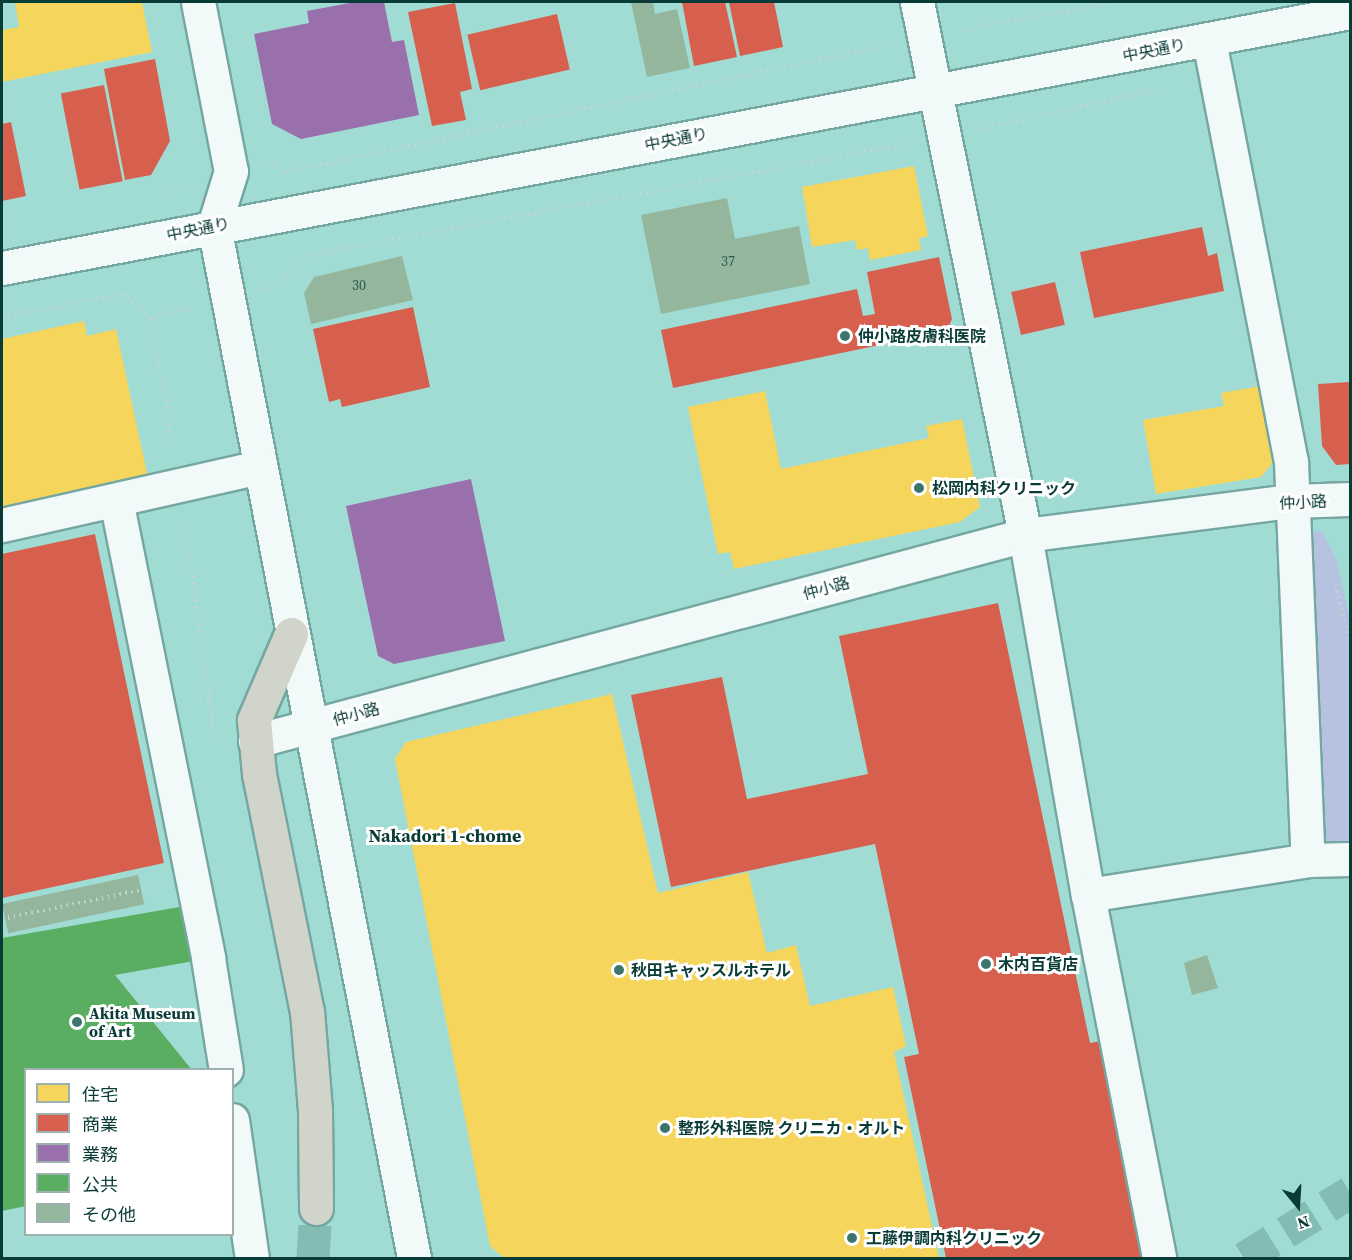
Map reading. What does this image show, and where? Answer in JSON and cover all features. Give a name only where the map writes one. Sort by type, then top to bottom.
[{"type":"highway","points":[[291,634],[254,720],[255,741],[307,1011],[315,1111],[316,1208]]},
{"type":"street","points":[[198,2],[231,171],[213,226],[414,1258]]},
{"type":"street","points":[[917,2],[922,38],[946,137],[1025,535],[1088,895],[1159,1258]]},
{"type":"street","name":"中央通り","points":[[2,268],[213,226],[1350,12]]},
{"type":"street","points":[[1209,40],[1291,462],[1308,860]]},
{"type":"street","points":[[2,525],[260,467]]},
{"type":"street","name":"仲小路","points":[[255,741],[1025,535],[1291,501],[1350,499]]},
{"type":"street","points":[[116,500],[191,879],[226,1068]]},
{"type":"street","points":[[1088,895],[1308,860],[1350,859]]},
{"type":"street","points":[[234,1134],[252,1258]]},
{"type":"path","points":[[167,198],[192,181],[268,160],[285,172],[922,38],[1116,2]]},
{"type":"path","points":[[2,317],[123,294],[150,318],[228,300],[282,284],[304,256],[946,137],[1217,78]]},
{"type":"path","points":[[2,919],[191,879]]},
{"type":"shaded area","points":[[1322,531],[1336,559],[1350,620],[1350,842],[1327,843],[1313,833],[1299,533]]},
{"type":"building: 住宅","points":[[15,2],[142,2],[152,52],[2,82],[2,30],[19,27]]},
{"type":"building: 住宅","points":[[914,166],[928,236],[919,238],[921,250],[870,260],[868,248],[857,250],[855,240],[812,247],[802,187]]},
{"type":"building: 住宅","points":[[84,321],[87,336],[116,329],[148,478],[2,510],[2,339]]},
{"type":"building: 住宅","points":[[1267,385],[1278,456],[1261,477],[1156,494],[1143,420],[1224,406],[1221,393]]},
{"type":"building: 住宅","points":[[765,391],[781,469],[929,438],[926,426],[962,419],[980,507],[960,522],[734,569],[730,552],[718,554],[688,407]]},
{"type":"building: 住宅","name":"秋田キャッスルホテル","points":[[612,694],[658,893],[748,872],[767,953],[796,945],[810,1006],[893,987],[906,1046],[894,1052],[939,1258],[504,1258],[490,1246],[395,759],[406,742]]},
{"type":"building: 商業","points":[[682,2],[725,2],[737,57],[694,66]]},
{"type":"building: 商業","points":[[729,2],[774,2],[783,47],[740,56]]},
{"type":"building: 商業","points":[[455,3],[472,89],[460,92],[466,120],[432,126],[408,12]]},
{"type":"building: 商業","points":[[557,14],[570,70],[480,90],[467,35]]},
{"type":"building: 商業","points":[[155,59],[170,141],[151,175],[125,180],[104,69]]},
{"type":"building: 商業","points":[[104,85],[123,181],[80,190],[61,93]]},
{"type":"building: 商業","points":[[11,122],[26,196],[2,201],[2,124]]},
{"type":"building: 商業","points":[[1202,227],[1208,256],[1217,253],[1224,291],[1094,318],[1080,252]]},
{"type":"building: 商業","points":[[939,257],[952,319],[947,331],[673,388],[661,330],[857,289],[863,316],[875,314],[867,272]]},
{"type":"building: 商業","points":[[1055,282],[1065,325],[1021,335],[1011,292]]},
{"type":"building: 商業","points":[[413,307],[430,387],[342,407],[340,399],[329,402],[313,329]]},
{"type":"building: 商業","points":[[1350,382],[1350,464],[1336,465],[1322,446],[1318,384]]},
{"type":"building: 商業","points":[[95,534],[164,863],[2,898],[2,554]]},
{"type":"building: 商業","name":"木内百貨店","points":[[998,603],[1090,1043],[1101,1041],[1147,1258],[946,1258],[904,1057],[919,1054],[875,844],[671,887],[631,695],[722,677],[747,799],[868,774],[839,636]]},
{"type":"building: 業務","points":[[355,2],[384,2],[392,42],[404,40],[419,115],[301,139],[272,124],[254,34],[309,23],[307,11]]},
{"type":"building: 業務","points":[[471,479],[505,641],[394,664],[378,656],[346,506]]},
{"type":"building: 公共","name":"Akita Museum of Art","points":[[185,906],[194,961],[115,975],[190,1068],[24,1068],[24,1206],[2,1211],[2,938]]},
{"type":"building: その他","points":[[631,2],[653,2],[655,14],[677,9],[690,68],[647,77]]},
{"type":"building: その他","points":[[727,198],[735,239],[799,226],[810,284],[661,314],[641,215]]},
{"type":"building: その他","points":[[402,256],[413,300],[311,324],[304,293],[314,277]]},
{"type":"building: その他","points":[[138,875],[144,904],[8,933],[2,904]]},
{"type":"building: その他","points":[[1207,955],[1218,988],[1192,995],[1184,963]]},
{"type":"tunnel","points":[[1244,1258],[1350,1192]]},
{"type":"tunnel","points":[[313,1258],[316,1208]]},
{"type":"place","name":"仲小路皮膚科医院","points":[[845,336]]},
{"type":"place","name":"松岡内科クリニック","points":[[919,488]]},
{"type":"place","name":"木内百貨店","points":[[986,964]]},
{"type":"place","name":"秋田キャッスルホテル","points":[[619,970]]},
{"type":"place","name":"Akita Museum of Art","points":[[77,1022]]},
{"type":"place","name":"整形外科医院 クリニカ・オルト","points":[[665,1128]]},
{"type":"place","name":"工藤伊調内科クリニック","points":[[852,1238]]},
{"type":"district","name":"Nakadori 1-chome","points":[[445,836]]}]
